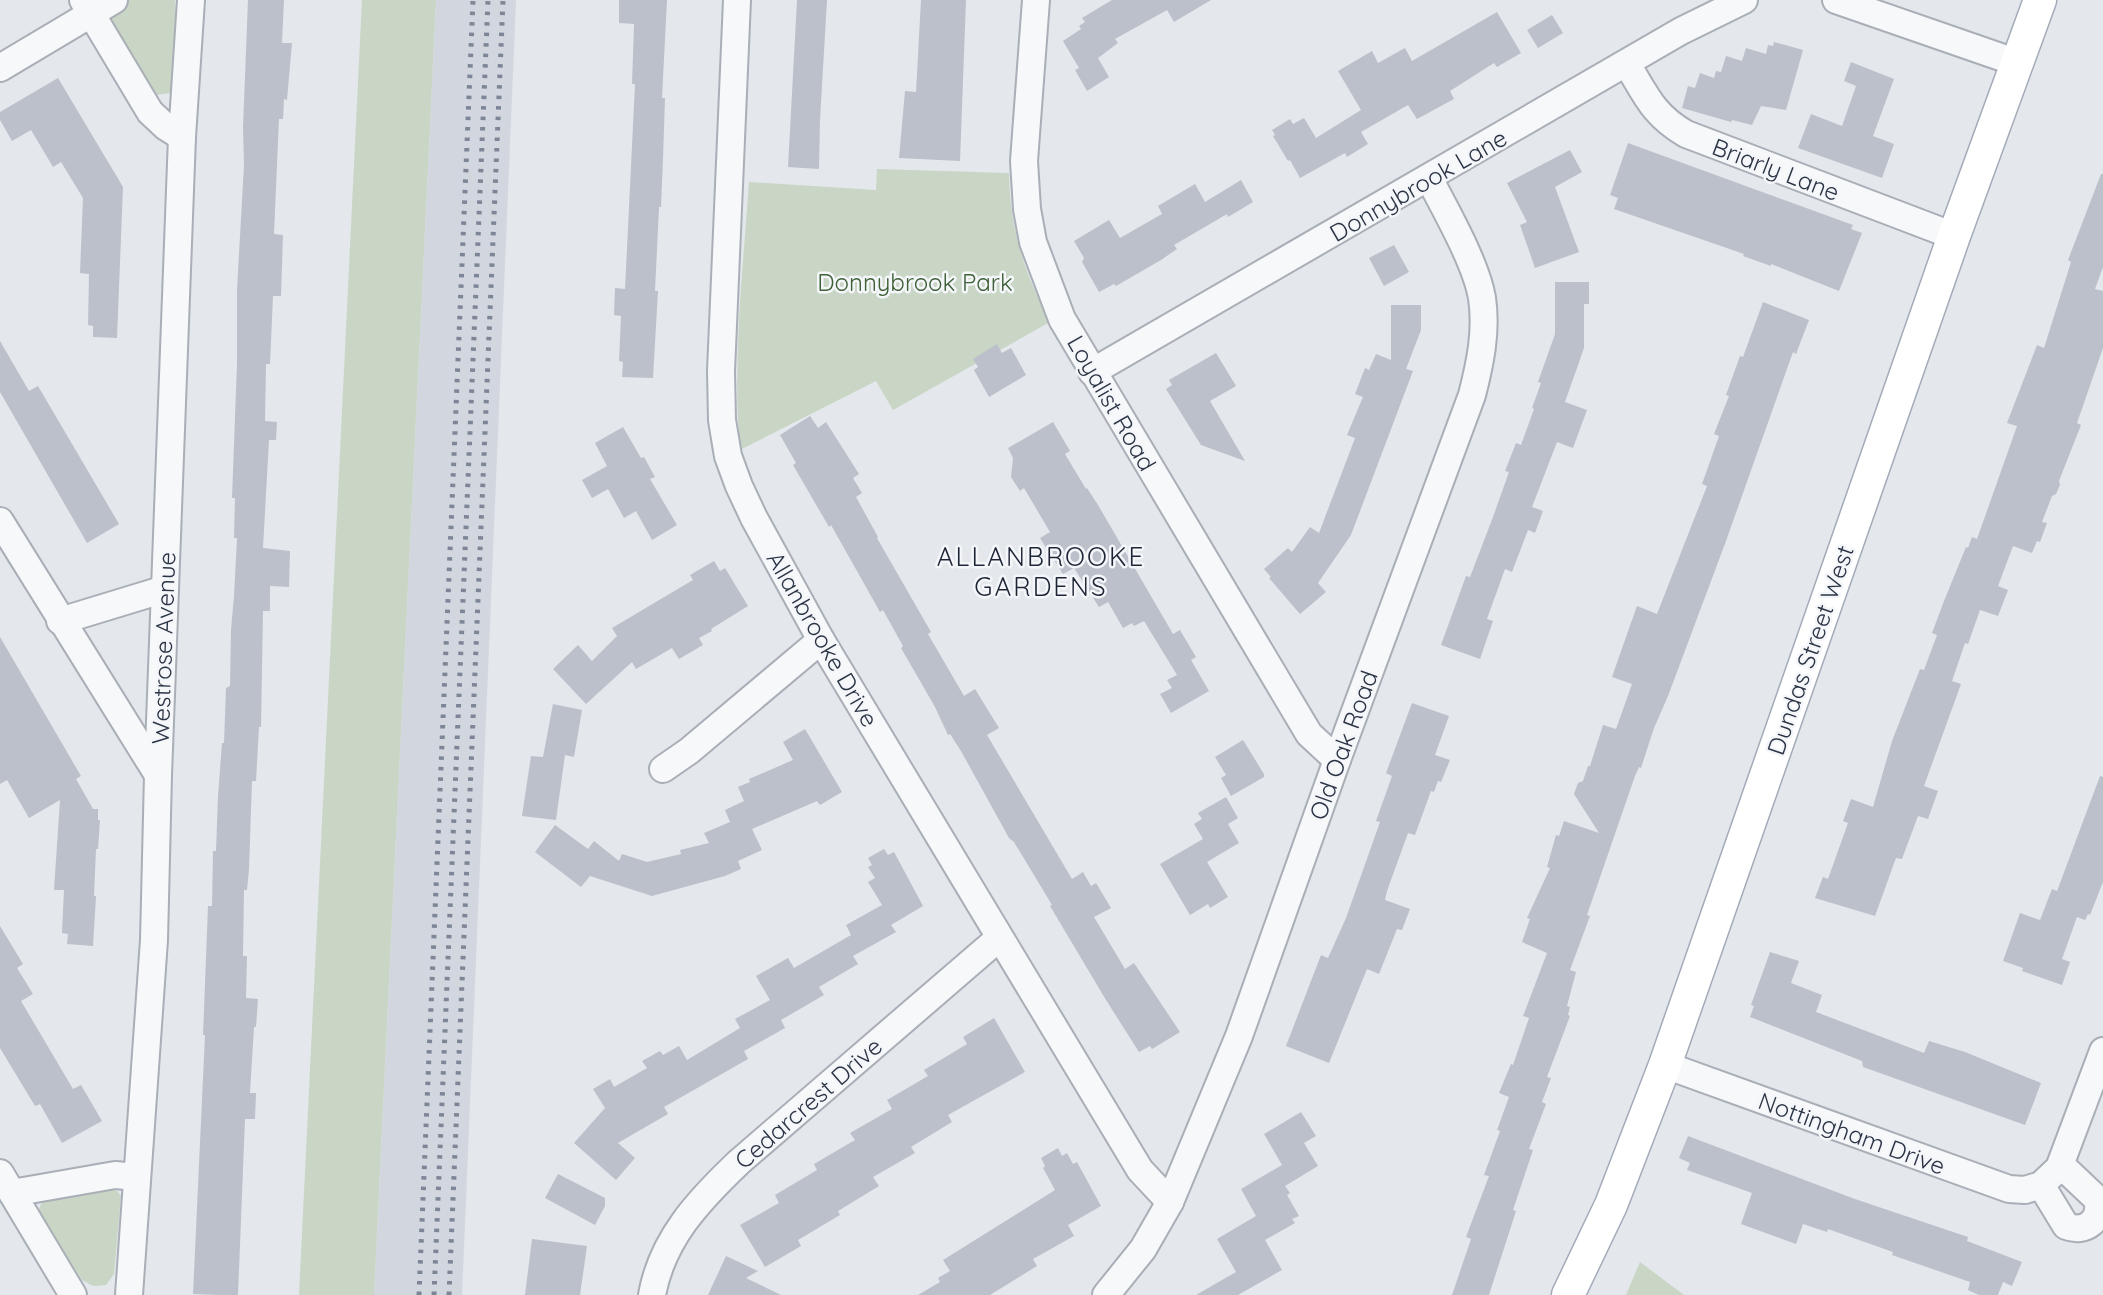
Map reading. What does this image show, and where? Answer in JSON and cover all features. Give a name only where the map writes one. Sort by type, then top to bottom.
[{"type":"main road","name":"Dundas Street West","points":[[1568,1295],[1611,1205],[1665,1065],[2015,62],[2040,0]]},
{"type":"street","points":[[0,68],[87,7],[114,0]]},
{"type":"street","name":"Westrose Avenue","points":[[129,1295],[154,940],[182,137],[191,0]]},
{"type":"street","name":"Allanbrooke Drive","points":[[737,0],[721,371],[722,420],[728,456],[739,486],[821,640],[1140,1170],[1170,1202]]},
{"type":"street","name":"Loyalist Road","points":[[1036,0],[1024,161],[1027,209],[1036,250],[1051,293],[1062,319],[1092,372],[1308,734],[1337,760]]},
{"type":"street","name":"Donnybrook Lane","points":[[1092,372],[1682,31],[1744,0]]},
{"type":"street","points":[[1836,0],[2015,62]]},
{"type":"street","points":[[87,7],[150,112],[182,137]]},
{"type":"street","name":"Briarly Lane","points":[[1627,64],[1655,111],[1667,123],[1686,134],[1954,236]]},
{"type":"street","name":"Old Oak Road","points":[[1106,1295],[1143,1250],[1170,1202],[1239,1037],[1337,760],[1472,395],[1481,359],[1482,298],[1475,276],[1429,178]]},
{"type":"street","points":[[0,522],[158,775]]},
{"type":"street","points":[[60,621],[165,589]]},
{"type":"street","points":[[663,769],[821,640]]},
{"type":"street","name":"Cedarcrest Drive","points":[[652,1295],[655,1277],[670,1244],[684,1219],[701,1198],[759,1144],[999,938]]},
{"type":"street","points":[[2061,1165],[2095,1196],[2099,1208],[2091,1224],[2083,1228],[2074,1229],[2062,1223],[2041,1185],[2054,1175],[2061,1165],[2103,1051]]},
{"type":"street","name":"Nottingham Drive","points":[[1665,1065],[2008,1189],[2025,1190],[2041,1185]]},
{"type":"street","points":[[73,1295],[6,1183],[116,1175],[137,1177]]},
{"type":"shaded area","points":[[436,0],[516,0],[462,1295],[374,1295]]},
{"type":"green space","points":[[129,0],[175,0],[179,80],[171,93],[155,95],[114,29],[114,8]]},
{"type":"green space","points":[[362,0],[436,0],[374,1295],[299,1295]]},
{"type":"green space","name":"Donnybrook Park","points":[[877,169],[1009,173],[1012,213],[1020,250],[1050,322],[893,410],[876,381],[740,450],[738,349],[749,182],[876,190]]},
{"type":"green space","points":[[102,1188],[117,1191],[121,1196],[114,1274],[106,1285],[93,1286],[82,1280],[38,1211],[44,1198]]},
{"type":"green space","points":[[1640,1262],[1684,1295],[1626,1295]]},
{"type":"building","points":[[248,0],[284,0],[282,43],[292,43],[287,100],[284,99],[283,119],[279,119],[274,234],[283,235],[281,296],[273,296],[270,364],[266,364],[265,421],[277,422],[276,440],[269,440],[263,548],[290,551],[289,587],[270,586],[270,611],[263,611],[261,727],[256,781],[252,781],[249,869],[247,890],[244,890],[243,956],[247,956],[246,998],[258,999],[250,1093],[256,1093],[255,1119],[245,1119],[238,1295],[219,1295],[193,1294],[208,906],[212,906],[213,851],[216,851],[226,688],[230,686],[237,538],[234,538],[235,498],[232,498]]},
{"type":"building","points":[[619,0],[667,0],[653,378],[622,377],[623,362],[619,361],[621,316],[614,315],[615,288],[625,289],[635,84],[632,84],[634,24],[619,23]]},
{"type":"building","points":[[797,0],[827,0],[819,169],[788,167]]},
{"type":"building","points":[[921,0],[966,0],[960,161],[899,158],[905,91],[916,92]]},
{"type":"building","points":[[1112,0],[1211,0],[1174,22],[1167,10],[1115,39],[1118,43],[1098,58],[1109,77],[1087,91],[1075,70],[1079,68],[1063,41],[1081,29],[1079,26],[1085,22],[1082,18]]},
{"type":"building","points":[[1497,12],[1521,53],[1497,67],[1494,63],[1450,91],[1454,99],[1417,119],[1408,105],[1361,132],[1368,144],[1347,157],[1345,153],[1300,178],[1273,136],[1275,135],[1272,130],[1290,119],[1293,124],[1304,118],[1316,138],[1361,110],[1338,71],[1372,51],[1378,63],[1405,48],[1412,61]]},
{"type":"building","points":[[1552,15],[1563,33],[1538,48],[1527,30]]},
{"type":"building","points":[[1774,42],[1803,50],[1786,110],[1761,106],[1752,125],[1682,108],[1688,86],[1695,88],[1700,73],[1714,78],[1716,71],[1721,72],[1726,56],[1742,61],[1746,48],[1766,54],[1768,45],[1773,46]]},
{"type":"building","points":[[1851,62],[1894,79],[1873,136],[1894,144],[1882,178],[1798,148],[1811,114],[1842,126],[1856,86],[1844,81]]},
{"type":"building","points":[[58,78],[123,187],[117,338],[93,337],[93,326],[88,325],[89,274],[80,273],[83,198],[61,162],[53,167],[31,130],[12,141],[0,120],[0,112]]},
{"type":"building","points":[[1628,143],[1853,225],[1851,229],[1862,233],[1839,291],[1743,256],[1744,254],[1614,209],[1618,198],[1610,195]]},
{"type":"building","points":[[1570,150],[1582,172],[1555,187],[1579,252],[1535,268],[1520,225],[1527,222],[1507,183]]},
{"type":"building","points":[[2101,174],[2103,267],[2095,289],[2103,291],[2103,348],[2077,423],[2081,425],[2059,481],[2060,485],[2052,496],[2042,522],[2047,523],[2040,542],[2037,541],[2032,553],[2013,546],[1998,586],[2008,590],[1998,616],[1980,610],[1968,644],[1965,643],[1952,681],[1961,684],[1924,786],[1938,791],[1928,819],[1918,816],[1902,859],[1896,858],[1875,916],[1815,898],[1823,877],[1828,879],[1848,823],[1843,821],[1851,799],[1873,807],[1892,741],[1920,669],[1924,670],[1937,635],[1932,633],[1944,601],[1966,547],[1968,548],[1972,537],[1977,539],[2017,426],[2007,423],[2037,345],[2044,348],[2071,262],[2068,260]]},
{"type":"building","points":[[1241,180],[1253,202],[1174,245],[1177,249],[1161,260],[1116,286],[1114,284],[1099,292],[1074,241],[1109,220],[1120,238],[1162,214],[1158,206],[1195,184],[1205,202]]},
{"type":"building","points":[[1394,245],[1409,272],[1384,286],[1369,258]]},
{"type":"building","points":[[1555,282],[1589,282],[1589,304],[1584,304],[1584,348],[1565,402],[1587,410],[1573,448],[1557,442],[1532,507],[1543,511],[1535,533],[1528,530],[1512,572],[1505,569],[1487,619],[1493,621],[1480,659],[1441,645],[1466,576],[1470,577],[1493,517],[1509,472],[1505,471],[1516,443],[1521,445],[1534,409],[1532,408],[1541,383],[1538,382],[1555,334]]},
{"type":"building","points":[[1763,302],[1809,320],[1796,354],[1793,352],[1726,541],[1641,768],[1639,767],[1635,776],[1587,915],[1590,916],[1570,970],[1576,972],[1567,1006],[1570,1007],[1570,1016],[1547,1077],[1551,1078],[1542,1102],[1546,1104],[1529,1149],[1533,1150],[1489,1295],[1452,1295],[1471,1239],[1466,1237],[1489,1176],[1484,1175],[1509,1097],[1499,1093],[1511,1064],[1513,1065],[1529,1018],[1523,1016],[1547,953],[1522,942],[1530,919],[1527,918],[1550,868],[1547,867],[1556,835],[1559,836],[1564,821],[1599,833],[1574,794],[1590,766],[1603,725],[1616,729],[1632,684],[1612,677],[1637,606],[1657,614],[1707,486],[1702,484],[1719,436],[1714,434],[1729,396],[1726,395],[1740,356],[1743,357]]},
{"type":"building","points":[[1391,305],[1421,305],[1421,330],[1406,369],[1413,371],[1351,535],[1318,583],[1326,592],[1300,614],[1264,569],[1288,548],[1292,552],[1310,527],[1319,533],[1355,438],[1347,435],[1363,397],[1355,394],[1365,368],[1369,370],[1376,354],[1391,360]]},
{"type":"building","points":[[0,341],[29,391],[38,386],[119,524],[87,543],[0,392]]},
{"type":"building","points":[[997,344],[1002,353],[1011,348],[1026,375],[989,397],[974,370],[978,367],[973,359]]},
{"type":"building","points":[[1216,353],[1236,386],[1210,401],[1245,461],[1201,445],[1166,389],[1172,385],[1169,380]]},
{"type":"building","points":[[810,416],[818,428],[826,422],[859,474],[853,478],[862,493],[856,497],[877,538],[964,696],[975,689],[999,728],[987,735],[1072,879],[1083,872],[1091,886],[1096,883],[1111,908],[1094,917],[1125,969],[1134,963],[1180,1032],[1152,1049],[1150,1046],[1139,1052],[1106,1000],[1050,906],[1052,905],[1009,838],[961,751],[950,734],[948,735],[883,610],[880,612],[831,525],[829,527],[793,465],[796,463],[780,435]]},
{"type":"building","points":[[1053,422],[1070,451],[1065,454],[1173,634],[1180,630],[1196,657],[1191,660],[1209,691],[1171,713],[1160,694],[1172,688],[1167,680],[1177,675],[1144,621],[1123,628],[1108,602],[1099,607],[1074,568],[1063,574],[1040,538],[1050,532],[1024,488],[1020,491],[1011,477],[1013,458],[1008,448]]},
{"type":"building","points":[[623,427],[641,458],[644,457],[655,477],[650,479],[677,525],[652,540],[636,511],[624,518],[608,489],[592,498],[582,480],[607,466],[595,443]]},
{"type":"building","points":[[714,561],[720,571],[725,568],[748,606],[699,638],[703,645],[679,659],[672,648],[636,669],[632,662],[586,704],[553,669],[578,645],[592,661],[617,636],[612,628],[693,580],[690,575]]},
{"type":"building","points":[[0,637],[81,776],[76,779],[93,809],[98,809],[100,820],[96,849],[93,946],[67,944],[68,934],[62,933],[64,890],[54,890],[60,800],[29,818],[7,780],[0,784]]},
{"type":"building","points":[[1412,703],[1449,716],[1435,755],[1450,760],[1441,782],[1438,781],[1434,792],[1431,791],[1415,835],[1408,833],[1387,891],[1385,900],[1410,909],[1402,930],[1397,929],[1379,974],[1367,969],[1329,1063],[1286,1046],[1321,955],[1328,958],[1346,918],[1380,822],[1376,821],[1392,776],[1386,773]]},
{"type":"building","points":[[553,704],[582,710],[574,757],[565,755],[556,820],[522,816],[531,756],[543,757]]},
{"type":"building","points":[[805,729],[842,792],[820,805],[817,801],[752,829],[762,850],[738,861],[741,869],[652,896],[590,876],[581,887],[535,852],[555,825],[588,849],[594,841],[619,861],[622,854],[647,862],[681,854],[680,850],[709,843],[704,833],[730,822],[725,810],[744,801],[738,787],[750,782],[749,779],[793,760],[783,742]]},
{"type":"building","points":[[1243,740],[1264,777],[1231,796],[1221,778],[1226,775],[1215,757]]},
{"type":"building","points":[[2100,776],[2103,777],[2103,882],[2090,915],[2088,914],[2085,920],[2077,917],[2062,959],[2070,962],[2062,985],[2022,971],[2023,968],[2003,961],[2020,913],[2040,920],[2052,889],[2057,891]]},
{"type":"building","points":[[1226,797],[1238,818],[1228,824],[1239,843],[1207,862],[1228,897],[1210,908],[1208,904],[1190,915],[1160,864],[1203,839],[1194,824],[1202,819],[1198,813]]},
{"type":"building","points":[[884,849],[888,855],[894,852],[923,906],[891,925],[896,932],[853,956],[858,964],[819,987],[824,995],[781,1020],[785,1028],[744,1051],[748,1059],[664,1107],[668,1114],[618,1143],[635,1158],[616,1180],[574,1143],[605,1108],[593,1089],[610,1079],[614,1087],[647,1068],[642,1061],[660,1051],[663,1055],[679,1046],[687,1060],[740,1028],[735,1019],[770,1000],[756,976],[788,958],[794,968],[851,935],[846,925],[882,905],[868,882],[875,878],[868,867],[872,865],[868,858]]},
{"type":"building","points":[[0,926],[23,964],[17,968],[33,994],[21,1001],[73,1089],[81,1085],[102,1121],[62,1143],[40,1104],[35,1106],[0,1048]]},
{"type":"building","points":[[1770,952],[1799,961],[1791,983],[1822,995],[1816,1012],[1924,1053],[1929,1041],[1965,1052],[2041,1083],[2025,1125],[1863,1067],[1862,1061],[1750,1017],[1754,1006],[1751,1005]]},
{"type":"building","points":[[994,1018],[1025,1072],[948,1115],[952,1122],[911,1147],[915,1153],[873,1177],[879,1186],[838,1211],[840,1215],[798,1240],[801,1246],[765,1267],[740,1225],[779,1203],[775,1195],[817,1170],[814,1164],[855,1140],[850,1133],[892,1109],[887,1100],[928,1076],[924,1070],[967,1044],[963,1037]]},
{"type":"building","points":[[1301,1112],[1316,1136],[1304,1143],[1318,1166],[1285,1186],[1299,1216],[1292,1219],[1295,1223],[1265,1240],[1282,1270],[1238,1295],[1196,1295],[1236,1272],[1217,1239],[1256,1216],[1241,1189],[1282,1165],[1264,1134]]},
{"type":"building","points":[[1688,1136],[1855,1199],[1968,1237],[1967,1241],[2022,1262],[2012,1286],[2003,1282],[1998,1295],[1979,1295],[1968,1290],[1970,1282],[1828,1229],[1827,1232],[1803,1224],[1796,1244],[1741,1224],[1752,1193],[1687,1170],[1690,1163],[1679,1158]]},
{"type":"building","points":[[1058,1148],[1062,1156],[1067,1153],[1073,1164],[1077,1162],[1101,1206],[1068,1225],[1074,1236],[1033,1259],[1037,1266],[990,1295],[918,1295],[940,1282],[938,1278],[950,1271],[943,1260],[1055,1190],[1043,1168],[1045,1166],[1041,1158]]},
{"type":"building","points":[[558,1174],[605,1198],[605,1206],[595,1225],[545,1198]]},
{"type":"building","points":[[532,1239],[587,1246],[580,1295],[525,1295]]},
{"type":"building","points":[[726,1256],[758,1271],[746,1278],[781,1295],[708,1295]]},
{"type":"railway","points":[[419,1295],[473,0]]},
{"type":"railway","points":[[434,1295],[488,0]]},
{"type":"railway","points":[[449,1295],[503,0]]},
{"type":"district","name":"ALLANBROOKE GARDENS","points":[[1041,571]]}]
